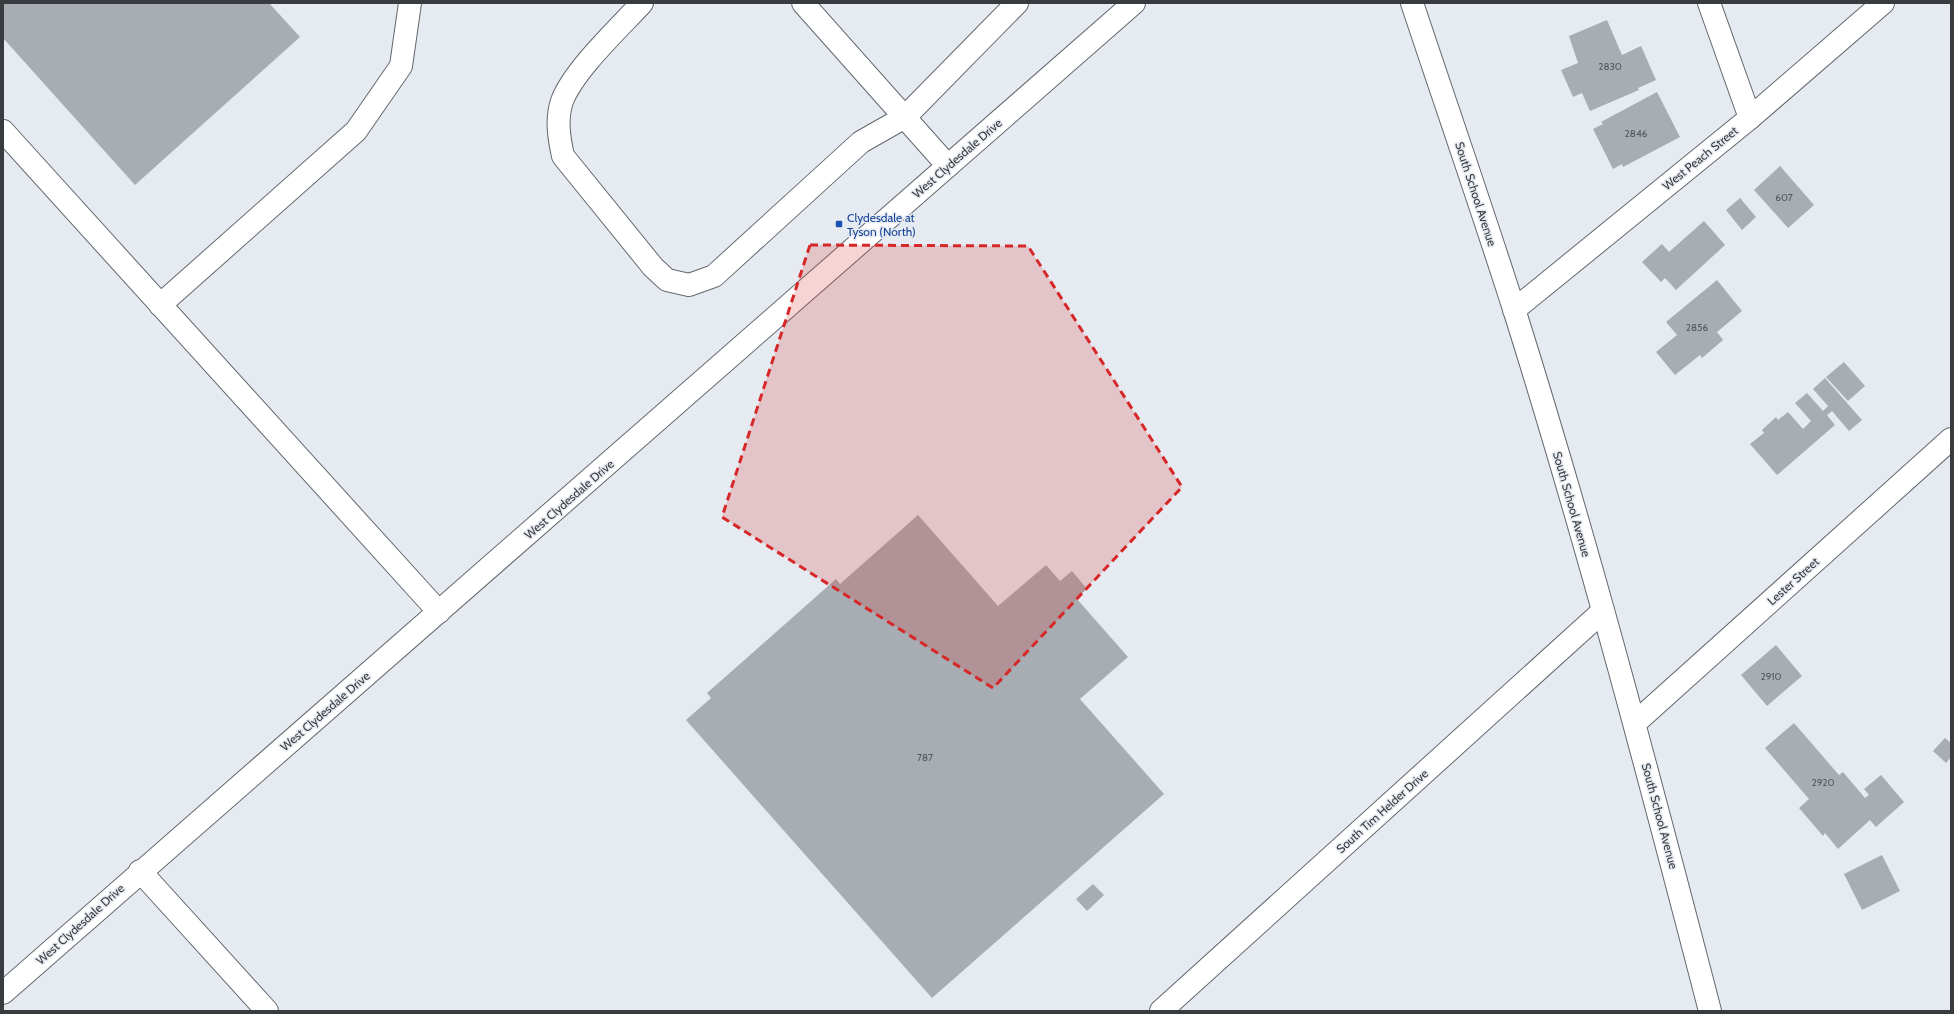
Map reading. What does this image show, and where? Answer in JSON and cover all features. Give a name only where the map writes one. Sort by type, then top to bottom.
[{"type":"street","points":[[160,305],[356,131],[401,66],[410,3]]},
{"type":"street","points":[[642,3],[575,77],[562,102],[558,134],[563,156],[653,267],[668,280],[688,284],[714,276],[861,142],[905,117],[1017,3]]},
{"type":"street","points":[[803,3],[948,166]]},
{"type":"street","name":"West Clydesdale Drive","points":[[3,993],[140,871],[439,612],[1134,3]]},
{"type":"street","name":"South School Avenue","points":[[1412,3],[1514,310],[1603,611],[1635,723],[1710,1011]]},
{"type":"street","points":[[1709,3],[1750,118]]},
{"type":"street","name":"West Peach Street","points":[[1514,310],[1750,118],[1883,3]]},
{"type":"street","points":[[3,131],[439,612]]},
{"type":"street","name":"Lester Street","points":[[1635,723],[1951,439]]},
{"type":"street","name":"South Tim Helder Drive","points":[[1161,1011],[1603,611]]},
{"type":"street","points":[[140,871],[267,1011]]},
{"type":"highlighted area","points":[[810,245],[1028,246],[1182,487],[993,688],[722,517]]},
{"type":"building","points":[[3,3],[269,3],[300,37],[135,185],[3,38]]},
{"type":"building","points":[[1607,20],[1622,55],[1641,46],[1656,80],[1638,88],[1639,90],[1590,111],[1582,93],[1573,97],[1561,70],[1578,63],[1569,36]]},
{"type":"building","points":[[1657,92],[1680,137],[1623,167],[1622,164],[1613,169],[1593,129],[1603,124],[1601,122]]},
{"type":"building","points":[[1780,166],[1814,205],[1788,228],[1754,190]]},
{"type":"building","points":[[1740,198],[1756,217],[1742,230],[1726,210]]},
{"type":"building","points":[[1704,221],[1725,245],[1676,290],[1665,278],[1661,282],[1642,262],[1662,244],[1669,252]]},
{"type":"building","points":[[1717,280],[1742,311],[1717,332],[1723,340],[1702,358],[1700,355],[1675,375],[1656,352],[1677,335],[1666,322]]},
{"type":"building","points":[[1844,362],[1865,386],[1848,401],[1826,377]]},
{"type":"building","points":[[1825,378],[1862,420],[1849,431],[1832,411],[1827,415],[1835,425],[1777,475],[1750,444],[1764,433],[1762,430],[1776,417],[1778,420],[1788,412],[1803,429],[1811,421],[1795,403],[1807,393],[1823,411],[1828,406],[1813,389]]},
{"type":"building","points":[[918,515],[998,606],[1046,565],[1060,581],[1072,571],[1087,589],[1076,598],[1128,657],[1080,699],[1164,794],[932,998],[686,720],[711,698],[707,693],[836,579],[840,584]]},
{"type":"building","points":[[1776,645],[1802,676],[1767,706],[1741,675]]},
{"type":"building","points":[[1794,723],[1839,775],[1843,772],[1865,798],[1869,795],[1864,789],[1881,775],[1904,802],[1876,827],[1870,820],[1838,849],[1825,833],[1823,836],[1799,808],[1809,799],[1765,748]]},
{"type":"building","points":[[1945,738],[1951,743],[1951,757],[1946,763],[1933,751]]},
{"type":"building","points":[[1882,855],[1900,891],[1862,910],[1844,874]]},
{"type":"building","points":[[1093,884],[1104,895],[1087,911],[1076,899]]},
{"type":"place","name":"Clydesdale at Tyson (North)","points":[[839,224]]}]
